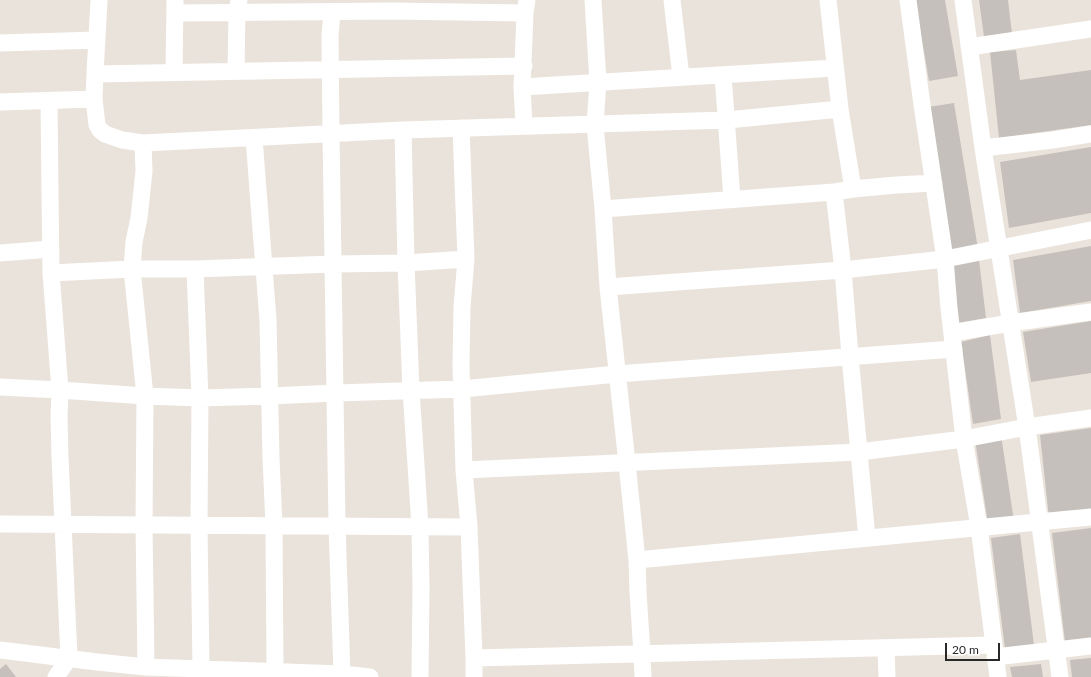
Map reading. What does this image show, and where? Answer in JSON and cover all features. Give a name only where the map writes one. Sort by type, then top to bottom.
[{"type":"street","points":[[99,0],[94,99],[96,124],[105,134],[143,143],[403,130],[727,120],[840,109]]},
{"type":"street","points":[[593,0],[598,82],[595,125],[603,209],[608,287],[628,463],[637,560],[642,677]]},
{"type":"street","points":[[672,0],[681,77]]},
{"type":"street","points":[[828,0],[840,109],[853,189]]},
{"type":"street","points":[[908,0],[922,105],[946,259],[949,308],[964,439],[979,527],[998,677]]},
{"type":"street","points":[[963,0],[983,148],[1027,427],[1060,677]]},
{"type":"street","points":[[174,72],[175,6],[238,6],[332,12],[392,6],[526,6],[522,87],[524,126]]},
{"type":"street","points":[[236,71],[238,6]]},
{"type":"street","points":[[332,12],[330,36],[331,133],[337,526],[342,674]]},
{"type":"street","points":[[969,47],[1091,29]]},
{"type":"street","points":[[0,43],[97,40]]},
{"type":"street","points":[[95,74],[524,66]]},
{"type":"street","points":[[522,87],[835,68]]},
{"type":"street","points":[[723,75],[732,199]]},
{"type":"street","points":[[0,102],[94,99]]},
{"type":"street","points":[[49,101],[51,273],[60,390],[59,416],[69,658],[56,677]]},
{"type":"street","points":[[461,128],[466,259],[462,307],[460,366],[474,677]]},
{"type":"street","points":[[403,130],[411,390],[420,527],[420,677]]},
{"type":"street","points":[[983,148],[1091,134]]},
{"type":"street","points":[[254,138],[268,320],[274,526],[275,672]]},
{"type":"street","points":[[134,670],[144,525],[145,396],[132,270],[134,242],[139,218],[144,172],[143,143]]},
{"type":"street","points":[[603,209],[934,183]]},
{"type":"street","points":[[834,192],[843,270],[867,538]]},
{"type":"street","points":[[608,287],[843,270],[946,259],[1091,230]]},
{"type":"street","points":[[0,253],[51,249]]},
{"type":"street","points":[[51,273],[466,259]]},
{"type":"street","points":[[195,269],[200,398],[200,670]]},
{"type":"street","points":[[0,387],[200,398],[462,389],[617,374],[850,356],[953,341],[1010,323],[1091,312]]},
{"type":"street","points":[[464,470],[859,452],[964,439],[1027,427],[1091,418]]},
{"type":"street","points":[[637,560],[1091,517]]},
{"type":"street","points":[[0,524],[468,527]]},
{"type":"street","points":[[474,658],[886,648],[994,651],[1056,650],[1091,646]]},
{"type":"street","points":[[886,648],[887,677]]},
{"type":"street","points":[[0,650],[69,658],[134,670],[171,667],[200,670],[342,674],[370,677]]},
{"type":"building","points":[[915,0],[945,0],[958,76],[929,81]]},
{"type":"building","points":[[979,0],[1008,0],[1012,34],[984,37]]},
{"type":"building","points":[[1016,50],[1020,80],[1091,70],[1091,125],[999,138],[990,52]]},
{"type":"building","points":[[954,103],[978,249],[951,253],[928,107]]},
{"type":"building","points":[[1091,147],[1091,213],[1009,228],[1000,162]]},
{"type":"building","points":[[1091,246],[1091,301],[1020,313],[1013,260]]},
{"type":"building","points":[[979,260],[986,318],[957,323],[951,264]]},
{"type":"building","points":[[1091,321],[1091,373],[1031,382],[1023,332]]},
{"type":"building","points":[[990,335],[1001,419],[973,424],[961,342]]},
{"type":"building","points":[[1091,428],[1091,512],[1049,518],[1040,435]]},
{"type":"building","points":[[1001,435],[1014,521],[988,524],[975,440]]},
{"type":"building","points":[[1091,528],[1091,638],[1065,642],[1052,533]]},
{"type":"building","points":[[1020,534],[1034,645],[1005,649],[991,538]]},
{"type":"building","points":[[1091,658],[1091,677],[1072,677],[1070,660]]},
{"type":"building","points":[[6,664],[16,677],[0,677],[0,669]]},
{"type":"building","points":[[1041,664],[1043,677],[1012,677],[1010,667]]}]
